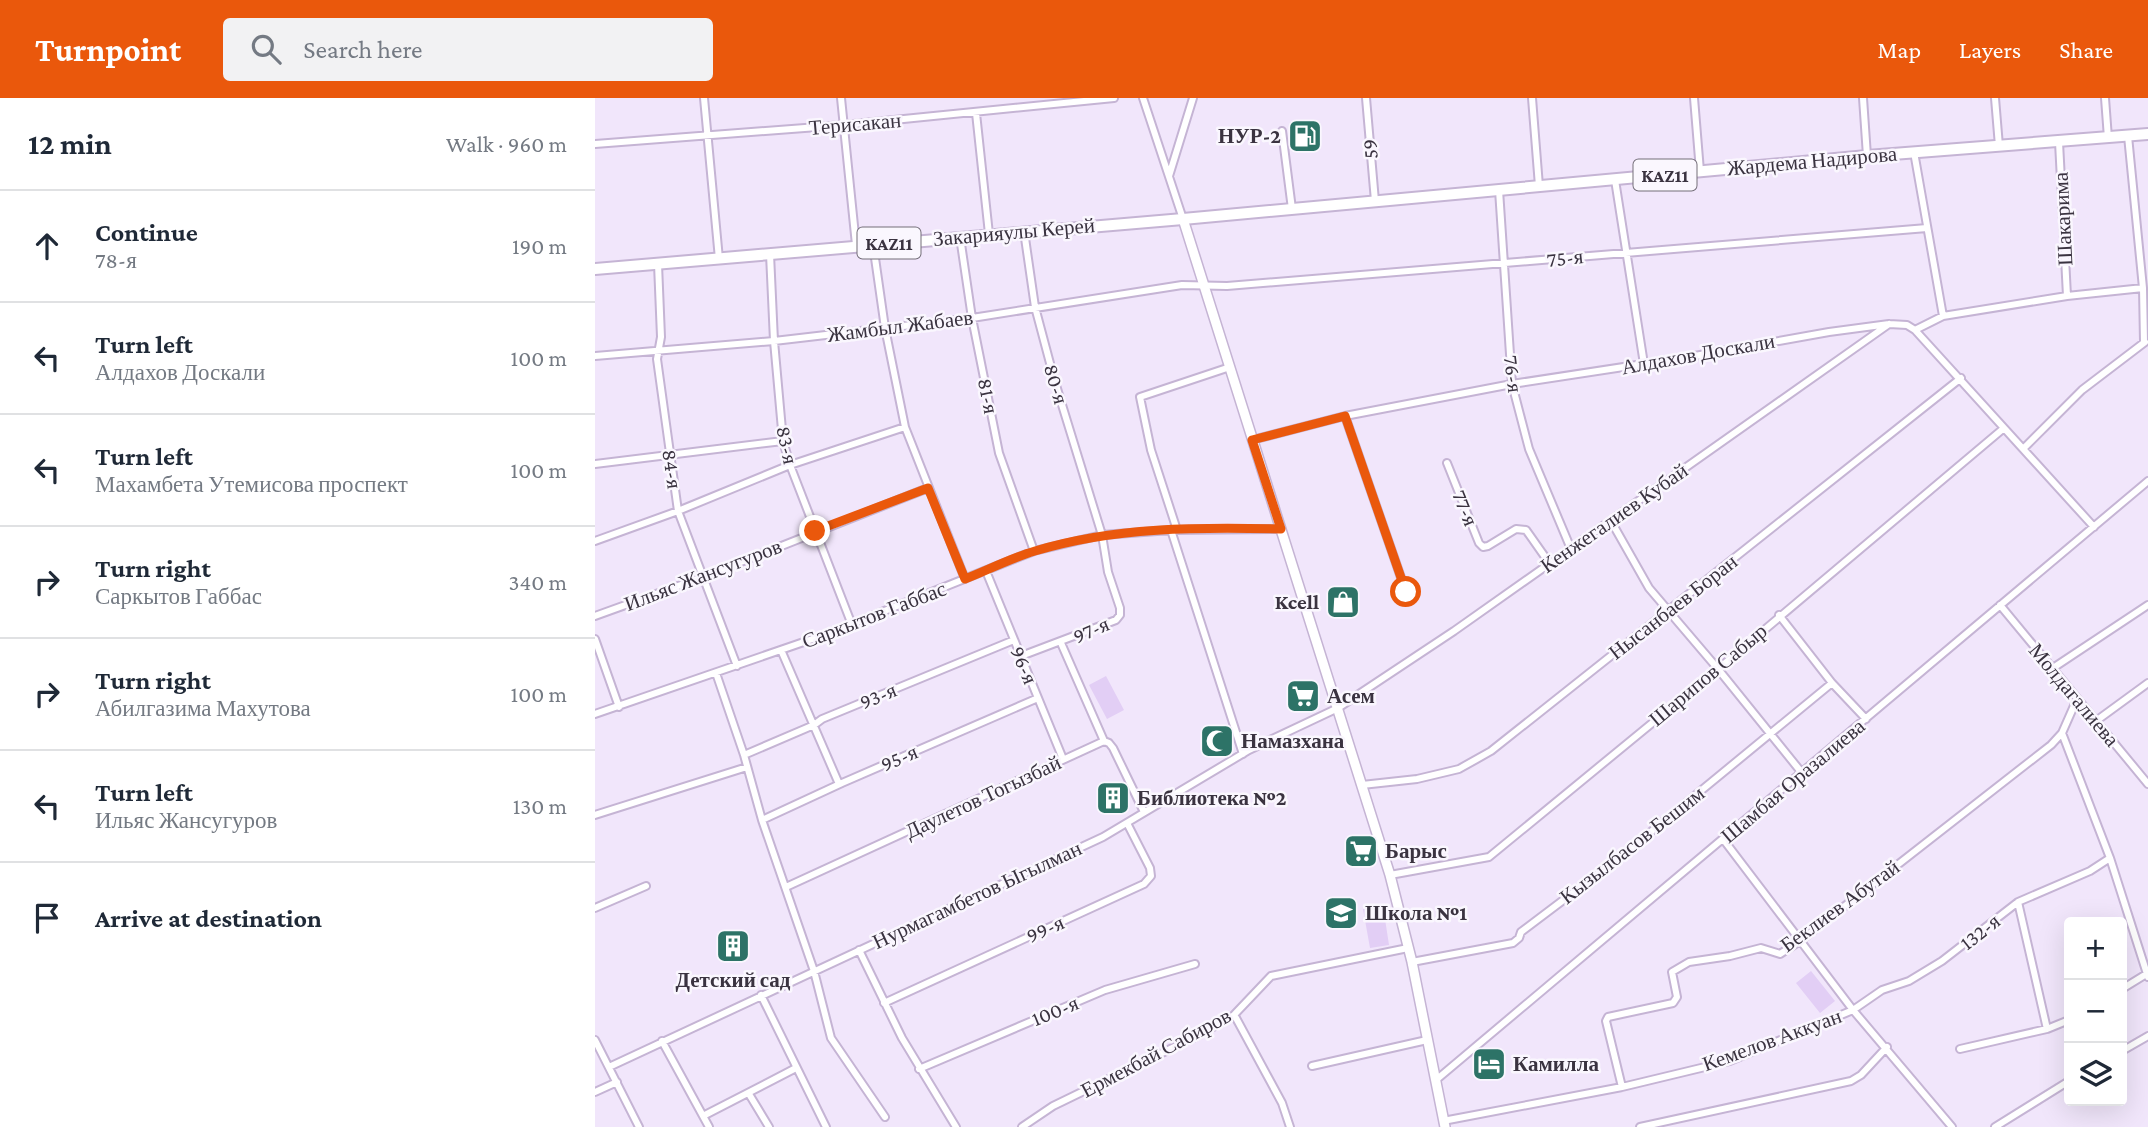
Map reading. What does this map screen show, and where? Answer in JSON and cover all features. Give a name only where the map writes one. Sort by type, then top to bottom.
[{"type":"highway","name":"Жардема Надирова","points":[[1183,219],[1867,156],[2148,135]]},
{"type":"highway","name":"Закарияулы Керей","points":[[595,270],[1183,219]]},
{"type":"street","points":[[704,98],[719,259]]},
{"type":"street","points":[[841,98],[856,246]]},
{"type":"street","name":"Терисакан","points":[[595,144],[843,125],[1114,98]]},
{"type":"street","points":[[1143,98],[1390,876],[1412,962],[1444,1124]]},
{"type":"street","points":[[1169,178],[1193,98]]},
{"type":"street","name":"59","points":[[1366,98],[1375,201]]},
{"type":"street","points":[[1532,98],[1539,186]]},
{"type":"street","points":[[1694,98],[1700,171]]},
{"type":"street","points":[[1863,98],[1867,156]]},
{"type":"street","points":[[1995,98],[1999,146]]},
{"type":"street","points":[[2105,98],[2108,138]]},
{"type":"street","points":[[977,113],[989,234]]},
{"type":"street","points":[[1282,131],[1292,209]]},
{"type":"street","points":[[2023,449],[2082,390],[2146,341],[2129,136]]},
{"type":"street","name":"Шакарима","points":[[2059,142],[2067,296]]},
{"type":"street","points":[[1914,152],[1943,316]]},
{"type":"street","points":[[1615,180],[1644,364]]},
{"type":"street","name":"76-я","points":[[1499,190],[1512,384],[1529,449],[1571,549]]},
{"type":"street","name":"75-я","points":[[1203,285],[1227,286],[1927,228]]},
{"type":"street","name":"80-я","points":[[1024,231],[1035,307],[1102,535]]},
{"type":"street","name":"81-я","points":[[960,237],[972,318],[999,453],[1034,551]]},
{"type":"street","points":[[873,244],[885,328],[905,427],[965,579]]},
{"type":"street","name":"83-я","points":[[770,254],[783,442],[852,625]]},
{"type":"street","name":"84-я","points":[[658,264],[661,337],[657,359],[678,511],[737,666]]},
{"type":"street","name":"Жамбыл Жабаев","points":[[595,355],[774,341],[972,318],[1182,285],[1203,285]]},
{"type":"street","points":[[2094,527],[1915,330],[1943,316],[2067,296],[2143,288]]},
{"type":"street","name":"Алдахов Доскали","points":[[1252,440],[1345,416],[1512,384],[1829,332],[1889,324],[1907,325],[1915,330]]},
{"type":"street","name":"Кенжегалиев Кубай","points":[[1338,708],[1454,631],[1889,324]]},
{"type":"street","points":[[1230,367],[1140,397],[1151,450],[1174,530],[1243,754]]},
{"type":"street","name":"Нысанбаев Боран","points":[[1362,785],[1417,779],[1459,769],[1491,751],[1961,378]]},
{"type":"street","points":[[1345,416],[1406,592]]},
{"type":"street","points":[[595,541],[678,511],[790,465],[905,427]]},
{"type":"street","name":"Шарипов Сабыр","points":[[1390,876],[1489,857],[2004,428]]},
{"type":"street","points":[[595,464],[783,442]]},
{"type":"street","name":"77-я","points":[[1447,463],[1479,543],[1483,547],[1522,528],[1550,564]]},
{"type":"street","name":"Шамбая Оразалиева","points":[[1436,1080],[2148,481]]},
{"type":"street","name":"Ильяс Жансугуров","points":[[595,616],[703,577],[928,488]]},
{"type":"street","points":[[1611,521],[1635,567],[1668,612],[1718,668],[1802,773]]},
{"type":"street","name":"Саркытов Габбас","points":[[595,714],[852,625],[1034,551],[1102,535],[1174,530],[1281,529]]},
{"type":"street","name":"97-я","points":[[1021,656],[1061,643],[1116,620],[1120,615],[1108,572],[1102,535]]},
{"type":"street","name":"96-я","points":[[986,570],[1063,760]]},
{"type":"street","points":[[2053,668],[2148,605]]},
{"type":"street","name":"Молдагалиева","points":[[2000,606],[2148,784]]},
{"type":"street","points":[[1779,615],[1832,683],[1865,719]]},
{"type":"street","points":[[595,639],[619,707]]},
{"type":"street","name":"93-я","points":[[744,755],[823,719],[1014,640]]},
{"type":"street","points":[[1061,643],[1104,741],[1114,748],[1144,811]]},
{"type":"street","points":[[781,650],[839,784]]},
{"type":"street","points":[[716,673],[744,755],[762,820],[814,971],[831,1038],[885,1117]]},
{"type":"street","name":"Кызылбасов Бешим","points":[[1412,962],[1513,943],[1521,932],[1619,858],[1832,683]]},
{"type":"street","points":[[2096,722],[2148,683]]},
{"type":"street","name":"95-я","points":[[762,820],[1038,698]]},
{"type":"street","name":"Беклиев Абутай","points":[[1622,1087],[1608,1017],[1673,1003],[1677,997],[1672,972],[1689,962],[1761,948],[1780,954],[1800,941],[2051,745],[2062,733],[2077,699]]},
{"type":"street","name":"Нурмагамбетов Ыгылман","points":[[608,1067],[1103,837],[1243,754],[1338,708]]},
{"type":"street","points":[[2062,733],[2110,858],[2148,975],[2127,986]]},
{"type":"street","name":"Даулетов Тогызбай","points":[[786,887],[1104,741]]},
{"type":"street","points":[[595,815],[747,767]]},
{"type":"street","name":"99-я","points":[[884,1003],[1144,884],[1151,876],[1150,867],[1127,823]]},
{"type":"street","points":[[1723,839],[1853,1010],[1952,1127]]},
{"type":"street","name":"132-я","points":[[1853,1010],[1882,990],[1909,982],[1942,961],[2018,902],[2090,871],[2110,858]]},
{"type":"street","points":[[595,908],[646,886]]},
{"type":"street","points":[[2018,902],[2047,1030]]},
{"type":"street","name":"Ермекбай Сабиров","points":[[1022,1127],[1053,1106],[1233,1016],[1271,976],[1408,948]]},
{"type":"street","points":[[859,950],[919,1069],[956,1127]]},
{"type":"street","name":"100-я","points":[[919,1069],[1105,990],[1195,964]]},
{"type":"street","points":[[761,995],[826,1127]]},
{"type":"street","name":"Кемелов Аккуан","points":[[1444,1124],[1622,1087],[1730,1061],[1853,1010]]},
{"type":"street","points":[[1233,1016],[1236,1017],[1282,1103],[1290,1127]]},
{"type":"street","points":[[1960,1049],[2047,1030],[2064,1022]]},
{"type":"street","points":[[2127,1048],[2148,1036]]},
{"type":"street","points":[[595,1040],[639,1127]]},
{"type":"street","points":[[1312,1066],[1427,1040]]},
{"type":"street","points":[[662,1041],[709,1127]]},
{"type":"street","points":[[1640,1127],[1851,1081],[1861,1075],[1887,1047]]},
{"type":"street","points":[[703,1116],[796,1068]]},
{"type":"street","points":[[595,1093],[617,1082]]},
{"type":"street","points":[[1995,1127],[2064,1084]]},
{"type":"street","points":[[749,1094],[769,1127]]},
{"type":"shaded area","points":[[1106,676],[1124,710],[1107,719],[1089,685]]},
{"type":"shaded area","points":[[1383,906],[1389,945],[1370,948],[1363,909]]},
{"type":"shaded area","points":[[1811,971],[1835,1001],[1820,1013],[1796,983]]},
{"type":"place","name":"НУР-2","points":[[1305,136]]},
{"type":"place","name":"Kcell","points":[[1343,602]]},
{"type":"place","name":"Асем","points":[[1303,696]]},
{"type":"place","name":"Намазхана","points":[[1217,741]]},
{"type":"place","name":"Библиотека №2","points":[[1113,798]]},
{"type":"place","name":"Барыс","points":[[1361,851]]},
{"type":"place","name":"Школа №1","points":[[1341,913]]},
{"type":"place","name":"Детский сад","points":[[733,946]]},
{"type":"place","name":"Камилла","points":[[1489,1064]]},
{"type":"route","points":[[815,531],[928,488],[965,579],[1034,551],[1102,535],[1171,530],[1281,529],[1252,440],[1345,416],[1406,592]]}]
